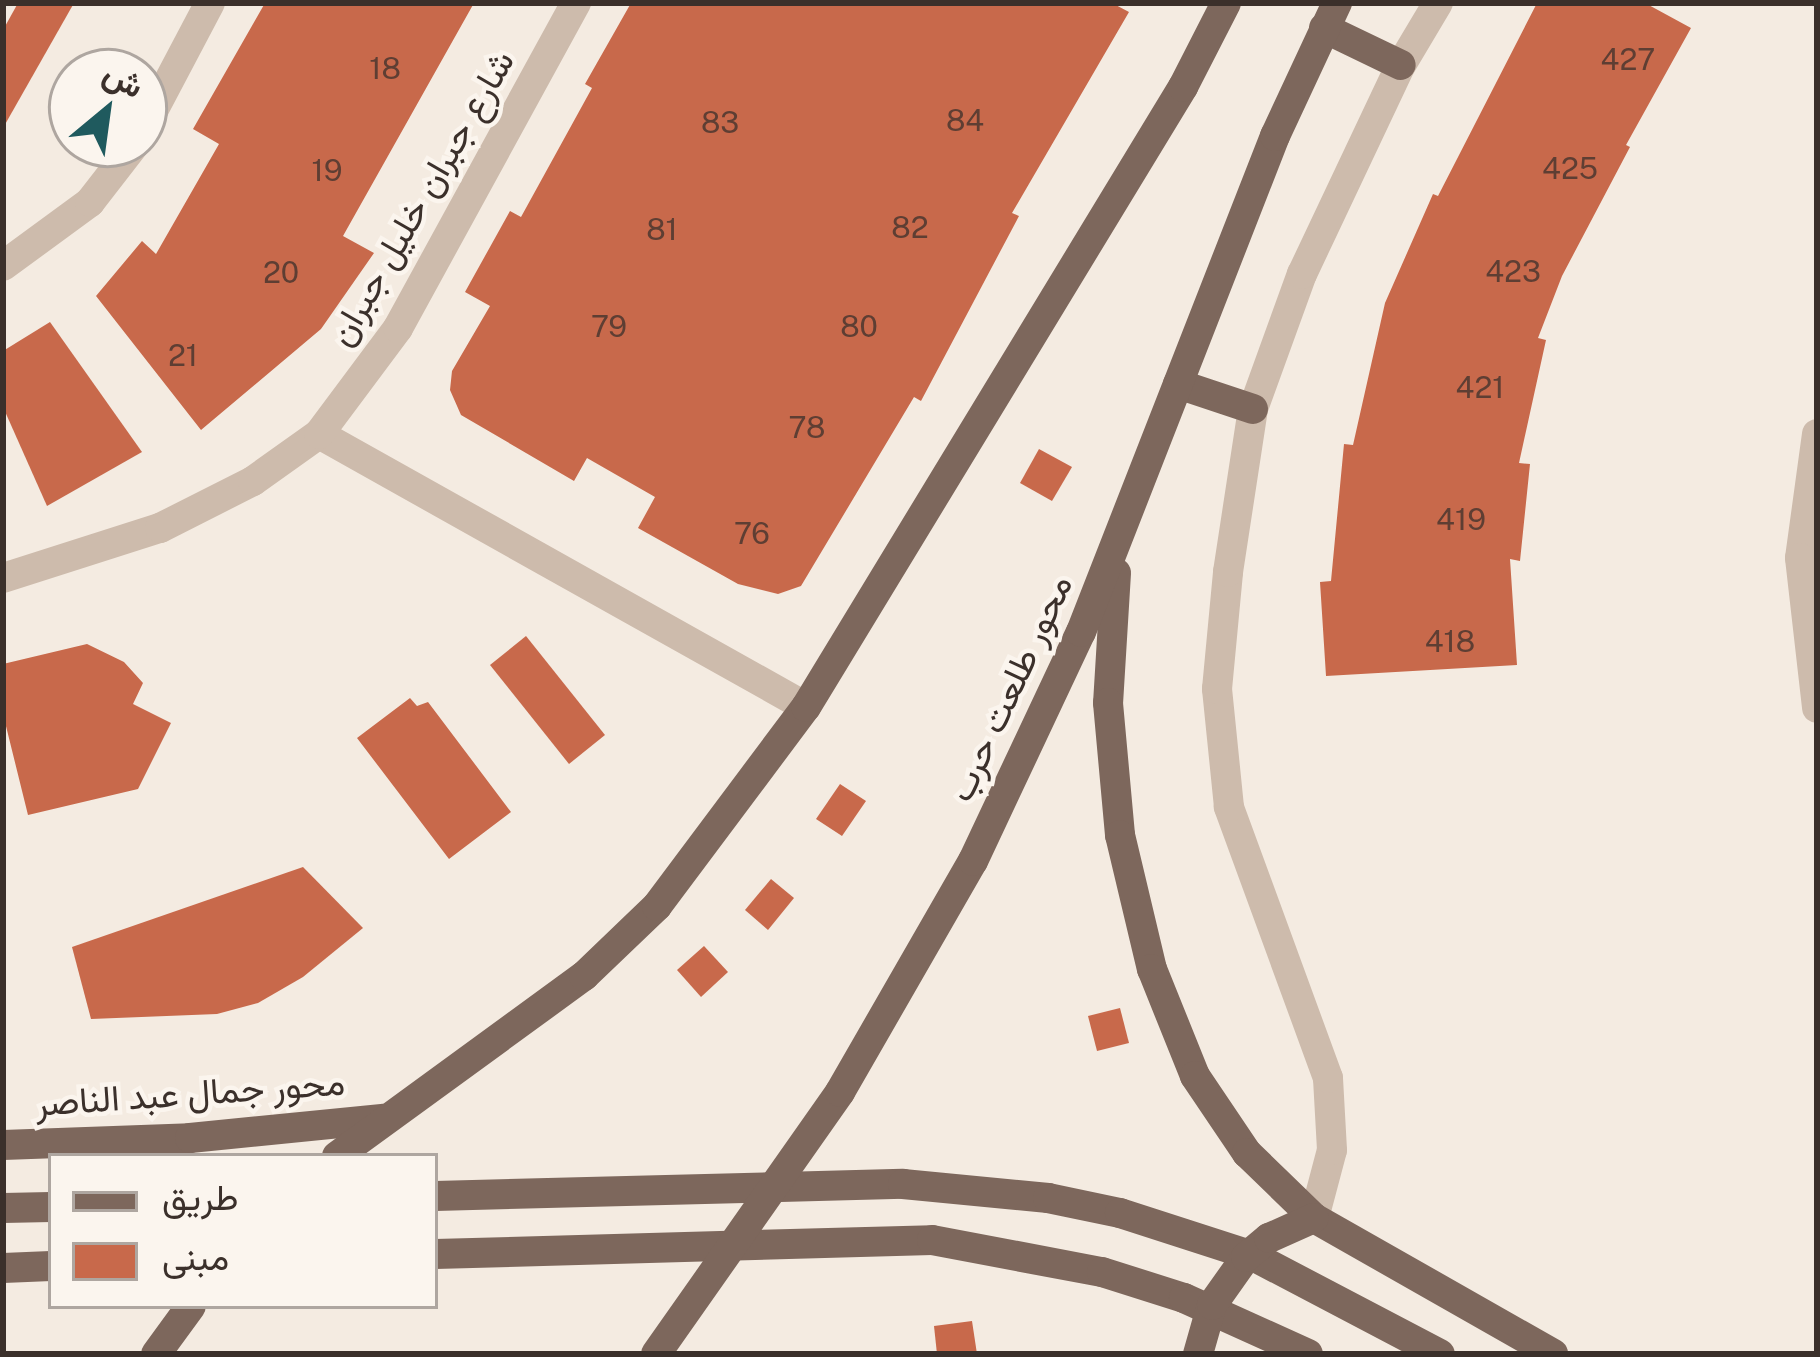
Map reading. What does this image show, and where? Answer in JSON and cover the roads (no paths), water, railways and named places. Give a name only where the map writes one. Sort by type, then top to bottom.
[{"type":"main road","points":[[341,1153],[584,976],[657,906],[806,707],[1183,87],[1226,3]]},
{"type":"main road","points":[[1330,15],[1401,65]]},
{"type":"main road","name":"محور طلعت حرب","points":[[656,1354],[763,1209],[912,972],[1029,748],[1129,515],[1330,15]]},
{"type":"main road","points":[[1178,384],[1253,409]]},
{"type":"main road","points":[[1129,515],[1115,576],[1108,703],[1120,836],[1152,969],[1195,1076],[1247,1153],[1314,1218],[1553,1354]]},
{"type":"main road","name":"محور جمال عبد الناصر","points":[[3,1145],[190,1138],[382,1119]]},
{"type":"main road","points":[[438,1196],[903,1184],[1048,1198],[1155,1223],[1252,1256],[1440,1354]]},
{"type":"main road","points":[[3,1208],[48,1207]]},
{"type":"main road","points":[[1198,1354],[1212,1305],[1246,1257],[1269,1238],[1314,1218]]},
{"type":"main road","points":[[438,1254],[932,1240],[1102,1272],[1184,1298],[1308,1354]]},
{"type":"main road","points":[[3,1268],[48,1266]]},
{"type":"main road","points":[[156,1354],[188,1309]]},
{"type":"street","points":[[168,83],[210,3]]},
{"type":"street","name":"شارع جبران خليل جبران","points":[[3,578],[160,528],[253,481],[319,434],[398,328],[576,3]]},
{"type":"street","points":[[1314,1218],[1332,1150],[1328,1078],[1229,807],[1217,689],[1253,409],[1302,274],[1401,65],[1438,3]]},
{"type":"street","points":[[3,266],[90,202],[116,168]]},
{"type":"street","points":[[319,434],[806,707]]},
{"type":"street","points":[[1817,434],[1800,558],[1817,708]]}]
